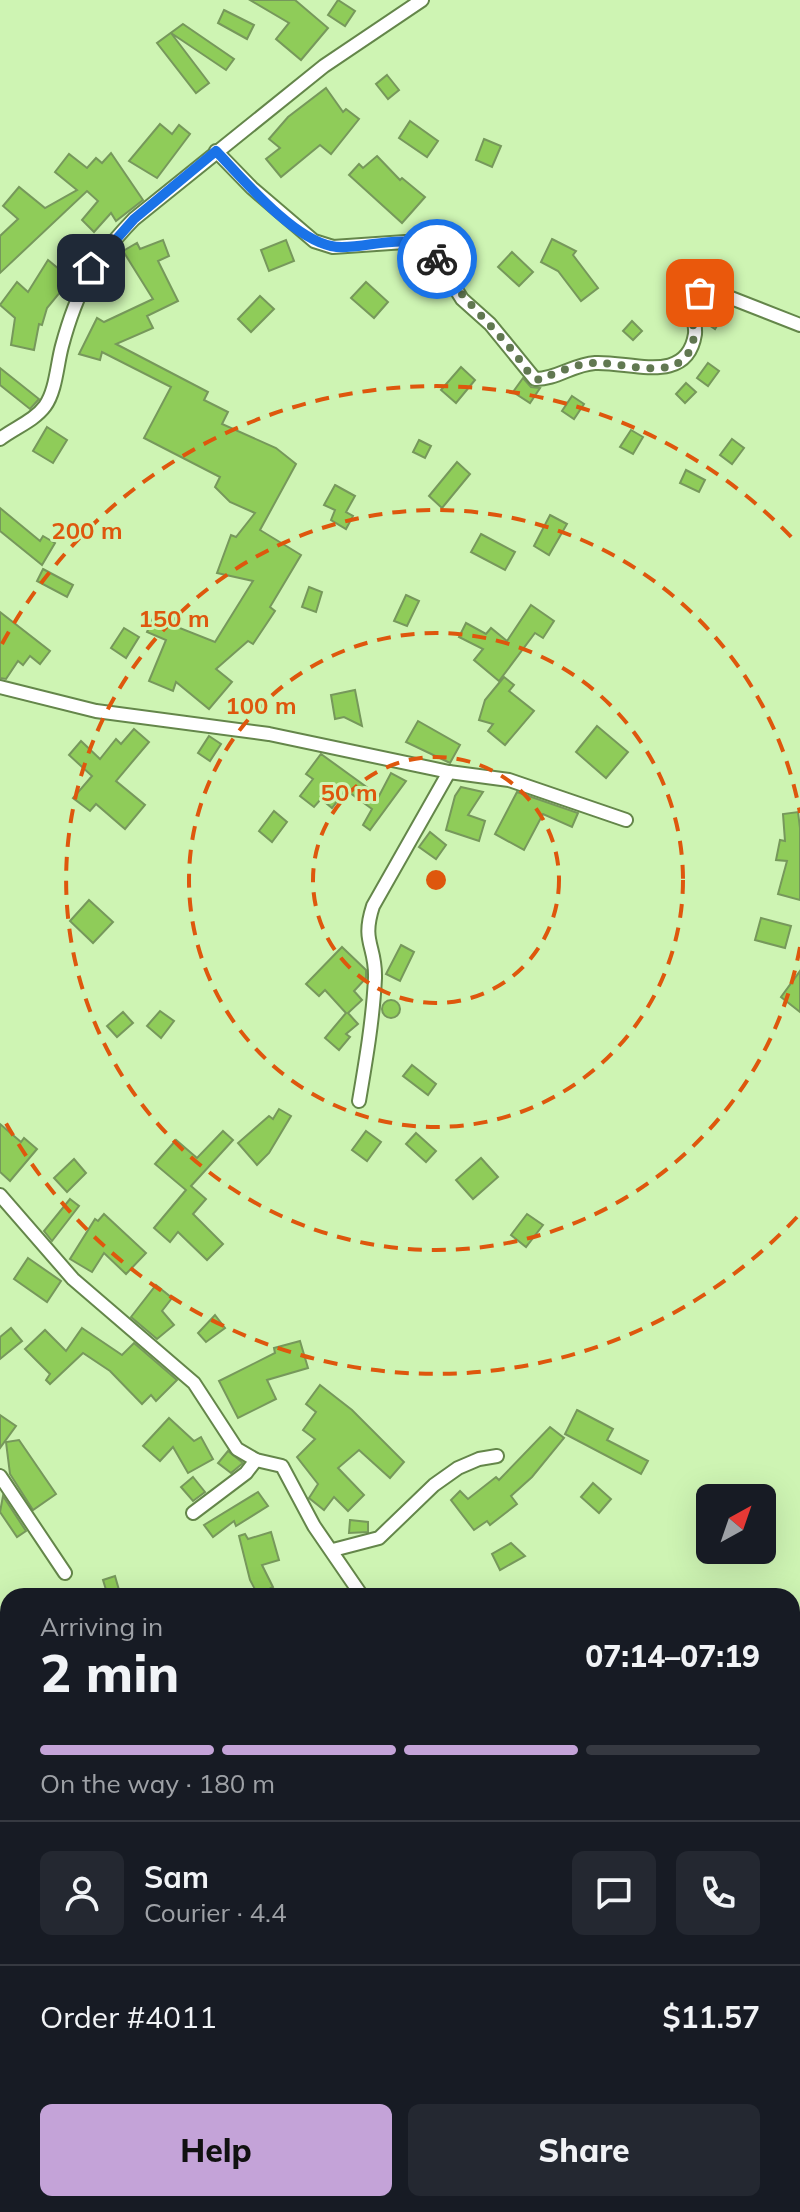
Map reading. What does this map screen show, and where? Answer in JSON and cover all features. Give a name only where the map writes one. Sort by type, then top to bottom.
[{"type":"street","points":[[1,436],[35,416],[50,399],[69,318],[85,279],[102,252],[134,219],[216,151],[324,66],[422,0]]},
{"type":"street","points":[[216,151],[262,197],[314,241],[333,247],[405,242],[423,245],[432,251],[462,299],[490,324],[535,379],[596,363],[656,368],[674,365],[687,356],[695,338],[691,304],[708,289],[800,325]]},
{"type":"street","points":[[0,687],[96,711],[269,734],[449,772],[520,783],[626,820]]},
{"type":"street","points":[[359,1101],[371,1031],[375,975],[373,956],[366,938],[368,923],[373,906],[449,772]]},
{"type":"street","points":[[0,1195],[73,1279],[194,1383],[237,1449],[256,1460],[282,1466],[308,1515],[357,1588]]},
{"type":"street","points":[[333,1550],[379,1538],[434,1485],[458,1468],[497,1456]]},
{"type":"street","points":[[193,1513],[246,1473],[256,1460]]},
{"type":"street","points":[[0,1476],[65,1573]]},
{"type":"building","points":[[250,0],[295,0],[328,28],[301,60],[276,39],[289,23]]},
{"type":"building","points":[[338,0],[355,11],[345,26],[328,15]]},
{"type":"building","points":[[224,10],[254,25],[247,39],[218,23]]},
{"type":"building","points":[[183,24],[234,59],[226,70],[171,33],[209,83],[196,93],[157,43]]},
{"type":"building","points":[[387,75],[399,90],[388,99],[376,84]]},
{"type":"building","points":[[326,88],[343,112],[346,109],[359,119],[331,154],[320,145],[281,177],[266,159],[280,148],[269,139],[288,117]]},
{"type":"building","points":[[410,121],[438,141],[427,157],[399,138]]},
{"type":"building","points":[[160,124],[172,134],[179,125],[190,134],[157,178],[129,161]]},
{"type":"building","points":[[484,139],[501,146],[492,167],[476,160]]},
{"type":"building","points":[[111,153],[143,200],[116,221],[111,213],[94,232],[82,220],[98,201],[87,191],[0,273],[0,236],[18,219],[3,206],[19,187],[45,208],[77,190],[55,172],[69,154],[87,168],[96,158],[102,163]]},
{"type":"building","points":[[377,156],[400,180],[402,178],[425,197],[402,223],[349,175],[359,164],[363,168]]},
{"type":"building","points":[[552,239],[576,251],[573,255],[598,288],[581,301],[558,271],[541,262]]},
{"type":"building","points":[[163,240],[169,256],[158,261],[178,301],[147,316],[153,328],[116,344],[208,392],[204,400],[228,412],[222,424],[276,448],[296,464],[260,530],[301,555],[270,607],[275,611],[253,644],[248,641],[216,669],[232,682],[209,709],[176,682],[173,691],[149,681],[166,640],[147,632],[156,611],[175,618],[172,625],[215,642],[253,581],[217,573],[231,535],[236,537],[255,513],[230,502],[215,487],[220,477],[144,438],[171,387],[102,352],[100,360],[79,354],[97,318],[104,322],[153,299],[123,251],[137,243],[140,249]]},
{"type":"building","points":[[286,240],[294,261],[269,271],[261,250]]},
{"type":"building","points":[[512,252],[533,272],[519,286],[498,267]]},
{"type":"building","points":[[48,260],[71,279],[47,308],[42,325],[39,324],[34,350],[11,345],[15,318],[0,305],[17,282],[28,292]]},
{"type":"building","points":[[366,282],[388,302],[374,318],[351,298]]},
{"type":"building","points":[[260,296],[274,309],[251,332],[238,319]]},
{"type":"building","points":[[710,299],[727,310],[715,329],[703,321],[701,310]]},
{"type":"building","points":[[632,321],[642,331],[633,340],[623,331]]},
{"type":"building","points":[[708,363],[719,371],[708,386],[697,378]]},
{"type":"building","points":[[461,367],[475,380],[456,403],[441,390]]},
{"type":"building","points":[[0,368],[39,399],[30,409],[0,385]]},
{"type":"building","points":[[523,378],[531,387],[540,388],[530,403],[513,392]]},
{"type":"building","points":[[686,383],[696,392],[685,403],[676,394]]},
{"type":"building","points":[[572,396],[584,404],[574,419],[562,411]]},
{"type":"building","points":[[47,427],[67,440],[53,463],[33,451]]},
{"type":"building","points":[[631,430],[643,437],[633,454],[620,447]]},
{"type":"building","points":[[732,439],[744,448],[732,464],[720,455]]},
{"type":"building","points":[[419,440],[431,446],[425,458],[413,452]]},
{"type":"building","points":[[457,462],[470,474],[442,508],[429,496]]},
{"type":"building","points":[[686,470],[705,480],[699,492],[680,483]]},
{"type":"building","points":[[335,485],[355,496],[346,512],[353,516],[346,529],[331,520],[335,510],[324,505]]},
{"type":"building","points":[[0,508],[40,541],[43,536],[55,543],[42,565],[0,531]]},
{"type":"building","points":[[550,515],[567,524],[549,555],[534,546]]},
{"type":"building","points":[[481,534],[515,552],[505,570],[471,552]]},
{"type":"building","points":[[43,569],[73,585],[67,597],[37,581]]},
{"type":"building","points":[[309,587],[322,592],[316,612],[302,607]]},
{"type":"building","points":[[406,595],[419,601],[407,626],[394,621]]},
{"type":"building","points":[[531,605],[554,621],[543,638],[535,633],[499,681],[474,660],[483,649],[459,637],[466,623],[486,634],[491,628],[507,641]]},
{"type":"building","points":[[0,612],[50,651],[40,664],[30,656],[23,665],[18,661],[6,679],[0,678]]},
{"type":"building","points":[[124,628],[139,637],[126,658],[111,648]]},
{"type":"building","points":[[504,677],[514,685],[509,691],[534,711],[505,745],[488,731],[493,724],[479,720],[485,700]]},
{"type":"building","points":[[355,690],[362,726],[344,717],[335,719],[331,695]]},
{"type":"building","points":[[418,721],[460,745],[450,763],[406,742]]},
{"type":"building","points":[[597,726],[628,752],[606,778],[576,752]]},
{"type":"building","points":[[134,729],[149,742],[116,781],[145,805],[125,829],[96,804],[90,811],[73,798],[92,776],[69,755],[81,741],[100,759],[116,739],[121,744]]},
{"type":"building","points":[[209,736],[221,744],[210,761],[198,753]]},
{"type":"building","points":[[321,754],[379,796],[391,773],[406,781],[370,830],[363,825],[372,809],[346,790],[332,808],[321,799],[314,807],[300,796],[313,779],[306,774]]},
{"type":"building","points":[[461,787],[483,792],[468,815],[485,821],[479,841],[446,830],[455,796]]},
{"type":"building","points":[[517,792],[578,813],[572,827],[543,814],[524,850],[495,834]]},
{"type":"building","points":[[274,811],[287,822],[272,842],[259,831]]},
{"type":"building","points":[[798,812],[800,900],[778,894],[787,861],[776,860],[780,840],[785,841],[783,814]]},
{"type":"building","points":[[430,832],[446,845],[436,859],[419,847]]},
{"type":"building","points":[[89,900],[113,922],[93,943],[70,921]]},
{"type":"building","points":[[761,918],[791,926],[785,948],[755,940]]},
{"type":"building","points":[[401,945],[414,952],[400,981],[386,974]]},
{"type":"building","points":[[342,947],[366,970],[366,978],[354,991],[362,1000],[348,1013],[358,1024],[346,1034],[350,1037],[339,1050],[325,1038],[346,1013],[325,990],[319,996],[306,984]]},
{"type":"building","points":[[800,971],[800,1012],[781,997]]},
{"type":"building","points":[[391,1000],[400,1009],[391,1018],[382,1009]]},
{"type":"building","points":[[160,1011],[174,1021],[161,1038],[147,1026]]},
{"type":"building","points":[[123,1012],[133,1023],[117,1037],[107,1026]]},
{"type":"building","points":[[412,1065],[436,1084],[428,1095],[403,1076]]},
{"type":"building","points":[[279,1109],[291,1116],[269,1153],[257,1165],[238,1143],[269,1116],[273,1119]]},
{"type":"building","points":[[0,1124],[21,1142],[24,1138],[37,1149],[10,1181],[0,1172]]},
{"type":"building","points":[[223,1131],[233,1140],[191,1186],[206,1199],[193,1214],[223,1244],[207,1260],[178,1232],[170,1242],[154,1228],[186,1190],[155,1164],[176,1140],[197,1158]]},
{"type":"building","points":[[366,1131],[381,1142],[367,1161],[352,1150]]},
{"type":"building","points":[[416,1133],[436,1151],[426,1162],[406,1144]]},
{"type":"building","points":[[481,1158],[498,1177],[473,1199],[456,1180]]},
{"type":"building","points":[[74,1159],[86,1173],[67,1192],[54,1178]]},
{"type":"building","points":[[70,1199],[79,1206],[52,1241],[44,1231]]},
{"type":"building","points":[[104,1214],[146,1253],[126,1274],[104,1253],[92,1272],[70,1259],[95,1219],[98,1221]]},
{"type":"building","points":[[527,1214],[543,1225],[526,1247],[511,1235]]},
{"type":"building","points":[[28,1258],[61,1281],[47,1302],[14,1279]]},
{"type":"building","points":[[156,1285],[172,1298],[162,1311],[174,1325],[157,1339],[131,1317]]},
{"type":"building","points":[[215,1315],[225,1328],[206,1342],[198,1333]]},
{"type":"building","points":[[11,1328],[22,1341],[0,1359],[0,1337]]},
{"type":"building","points":[[82,1328],[122,1355],[134,1343],[177,1380],[156,1401],[151,1395],[142,1404],[110,1371],[83,1353],[50,1384],[46,1380],[50,1374],[25,1349],[45,1330],[66,1351]]},
{"type":"building","points":[[300,1341],[308,1368],[267,1380],[276,1399],[238,1418],[219,1381],[275,1353],[274,1348]]},
{"type":"building","points":[[320,1385],[352,1410],[404,1462],[390,1478],[359,1450],[338,1468],[364,1495],[348,1511],[334,1497],[324,1510],[309,1498],[318,1484],[297,1457],[315,1439],[303,1430],[316,1412],[306,1404]]},
{"type":"building","points":[[577,1410],[613,1429],[607,1440],[648,1461],[641,1474],[565,1434]]},
{"type":"building","points":[[0,1415],[16,1426],[0,1448]]},
{"type":"building","points":[[169,1418],[194,1441],[201,1437],[213,1459],[188,1473],[173,1447],[160,1461],[143,1446]]},
{"type":"building","points":[[550,1427],[564,1438],[532,1477],[511,1496],[517,1504],[490,1525],[487,1521],[474,1530],[451,1500],[460,1491],[468,1499],[496,1477],[499,1480]]},
{"type":"building","points":[[19,1440],[56,1494],[33,1510],[10,1474],[6,1442]]},
{"type":"building","points":[[228,1451],[243,1463],[231,1473],[218,1463]]},
{"type":"building","points":[[193,1477],[205,1492],[193,1501],[181,1487]]},
{"type":"building","points":[[593,1483],[611,1499],[599,1513],[581,1497]]},
{"type":"building","points":[[258,1492],[268,1506],[236,1526],[234,1521],[213,1537],[204,1525]]},
{"type":"building","points":[[3,1496],[26,1531],[17,1537],[0,1512]]},
{"type":"building","points":[[350,1520],[368,1522],[368,1532],[349,1533]]},
{"type":"building","points":[[271,1532],[279,1560],[262,1565],[271,1588],[254,1588],[250,1580],[239,1536],[245,1534],[248,1539]]},
{"type":"building","points":[[511,1543],[525,1556],[500,1570],[492,1554]]},
{"type":"building","points":[[115,1576],[118,1588],[105,1588],[103,1580]]},
{"type":"way so far","points":[[437,259],[462,299],[508,344],[530,375],[539,380],[582,364],[613,363],[656,368],[682,361],[695,338],[691,304],[700,293]]},
{"type":"route","points":[[91,268],[134,219],[216,151],[252,188],[314,241],[333,247],[415,242],[432,251],[437,259]]}]
